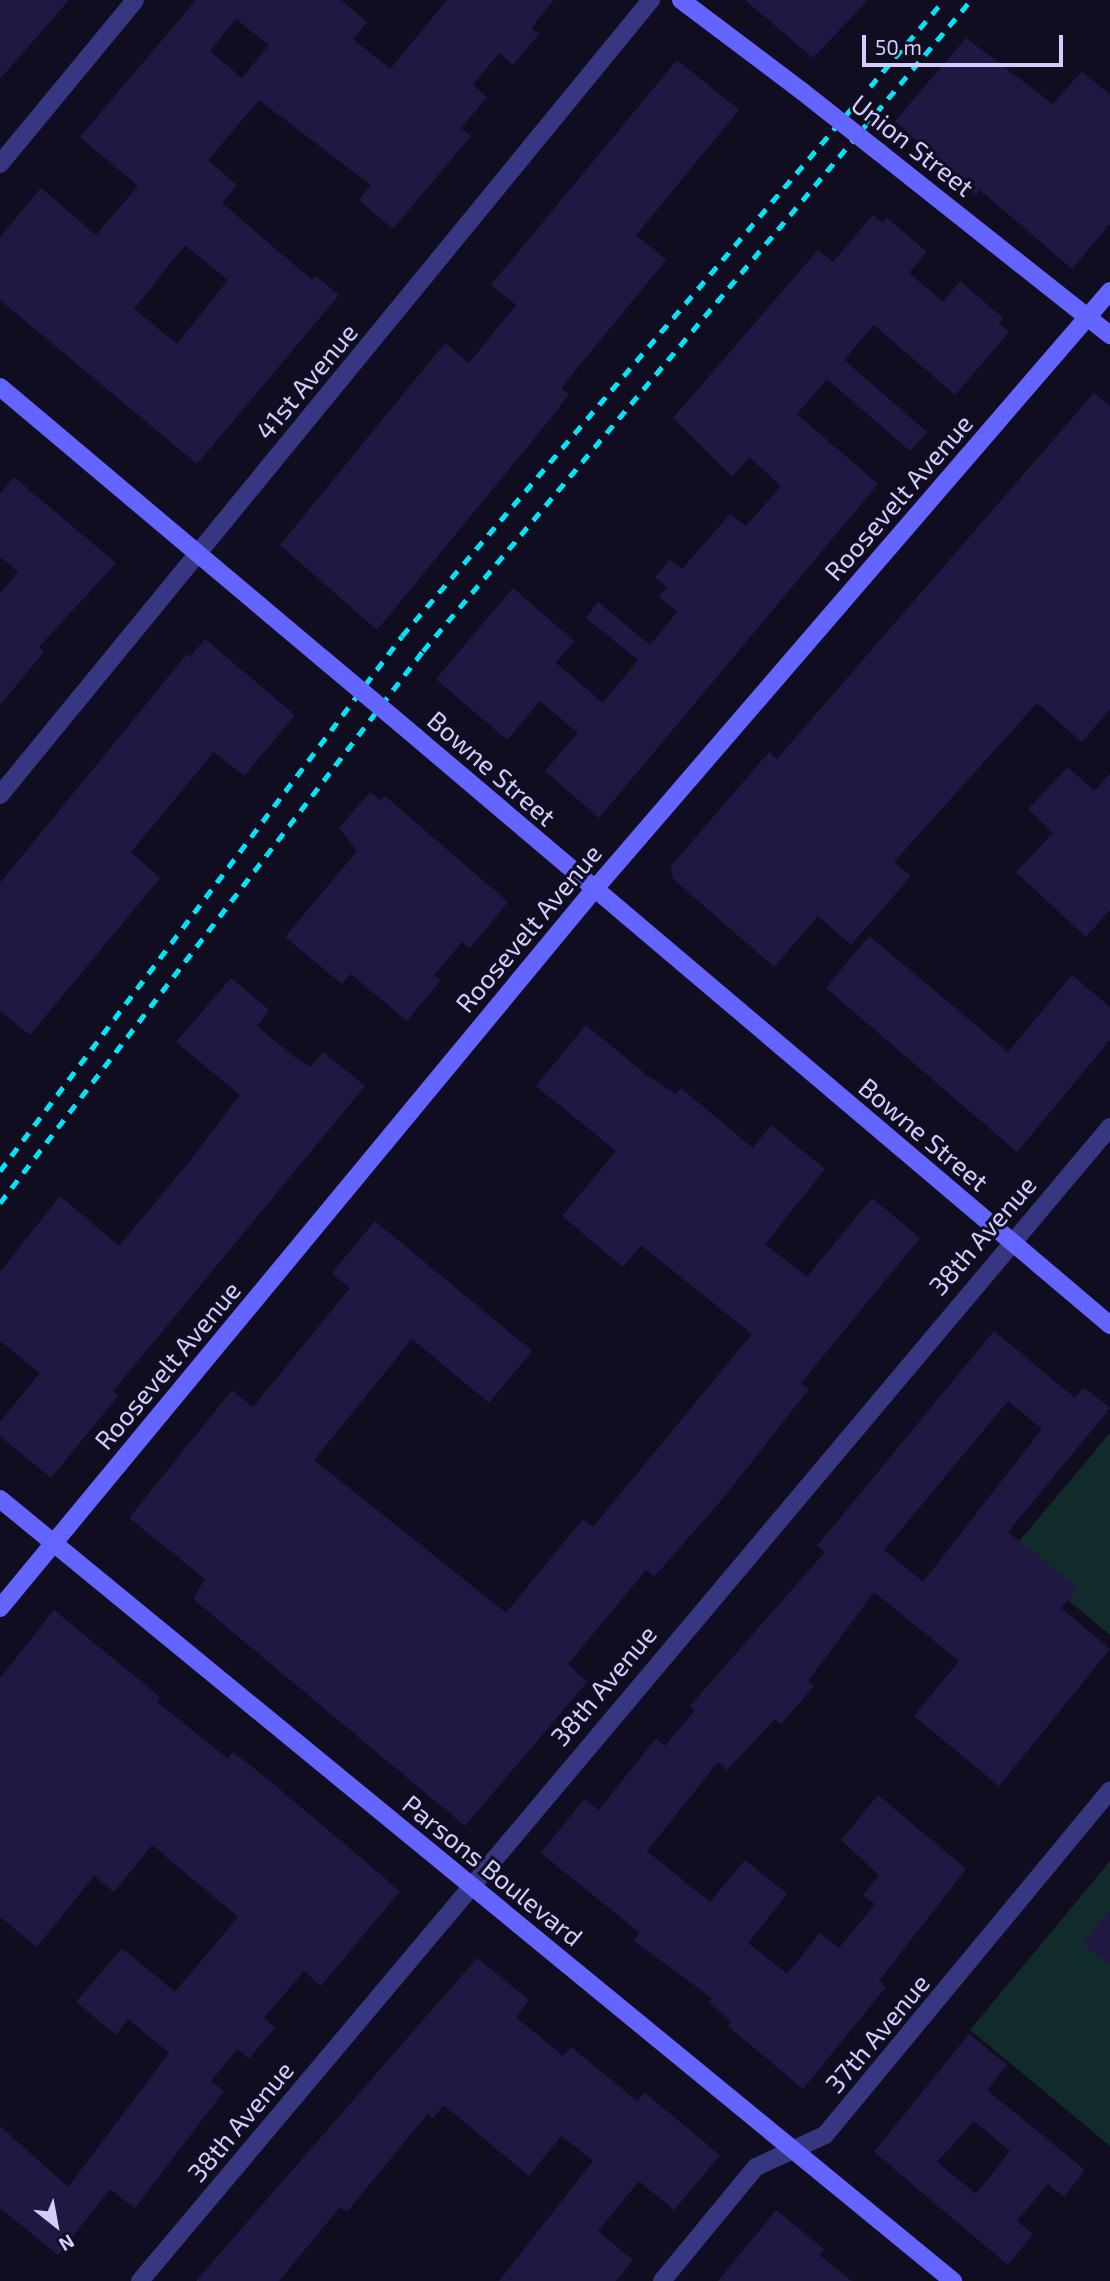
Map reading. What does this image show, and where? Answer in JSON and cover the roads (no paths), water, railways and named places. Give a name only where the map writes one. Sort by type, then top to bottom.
[{"type":"street","points":[[0,164],[135,0]]},
{"type":"street","name":"41st Avenue","points":[[0,795],[651,0]]},
{"type":"street","name":"Union Street","points":[[681,0],[803,92],[1110,335]]},
{"type":"street","name":"Roosevelt Avenue","points":[[0,1608],[593,891],[1110,291]]},
{"type":"street","name":"Bowne Street","points":[[0,387],[416,737],[593,891],[1110,1325]]},
{"type":"street","name":"38th Avenue","points":[[140,2281],[1011,1240],[1110,1127]]},
{"type":"street","name":"Parsons Boulevard","points":[[0,1499],[469,1885],[796,2148],[953,2281]]},
{"type":"street","name":"37th Avenue","points":[[662,2281],[756,2167],[825,2135],[1110,1790]]},
{"type":"railway","points":[[0,1171],[402,636],[944,0]]},
{"type":"railway","points":[[0,1203],[423,651],[971,0]]}]
